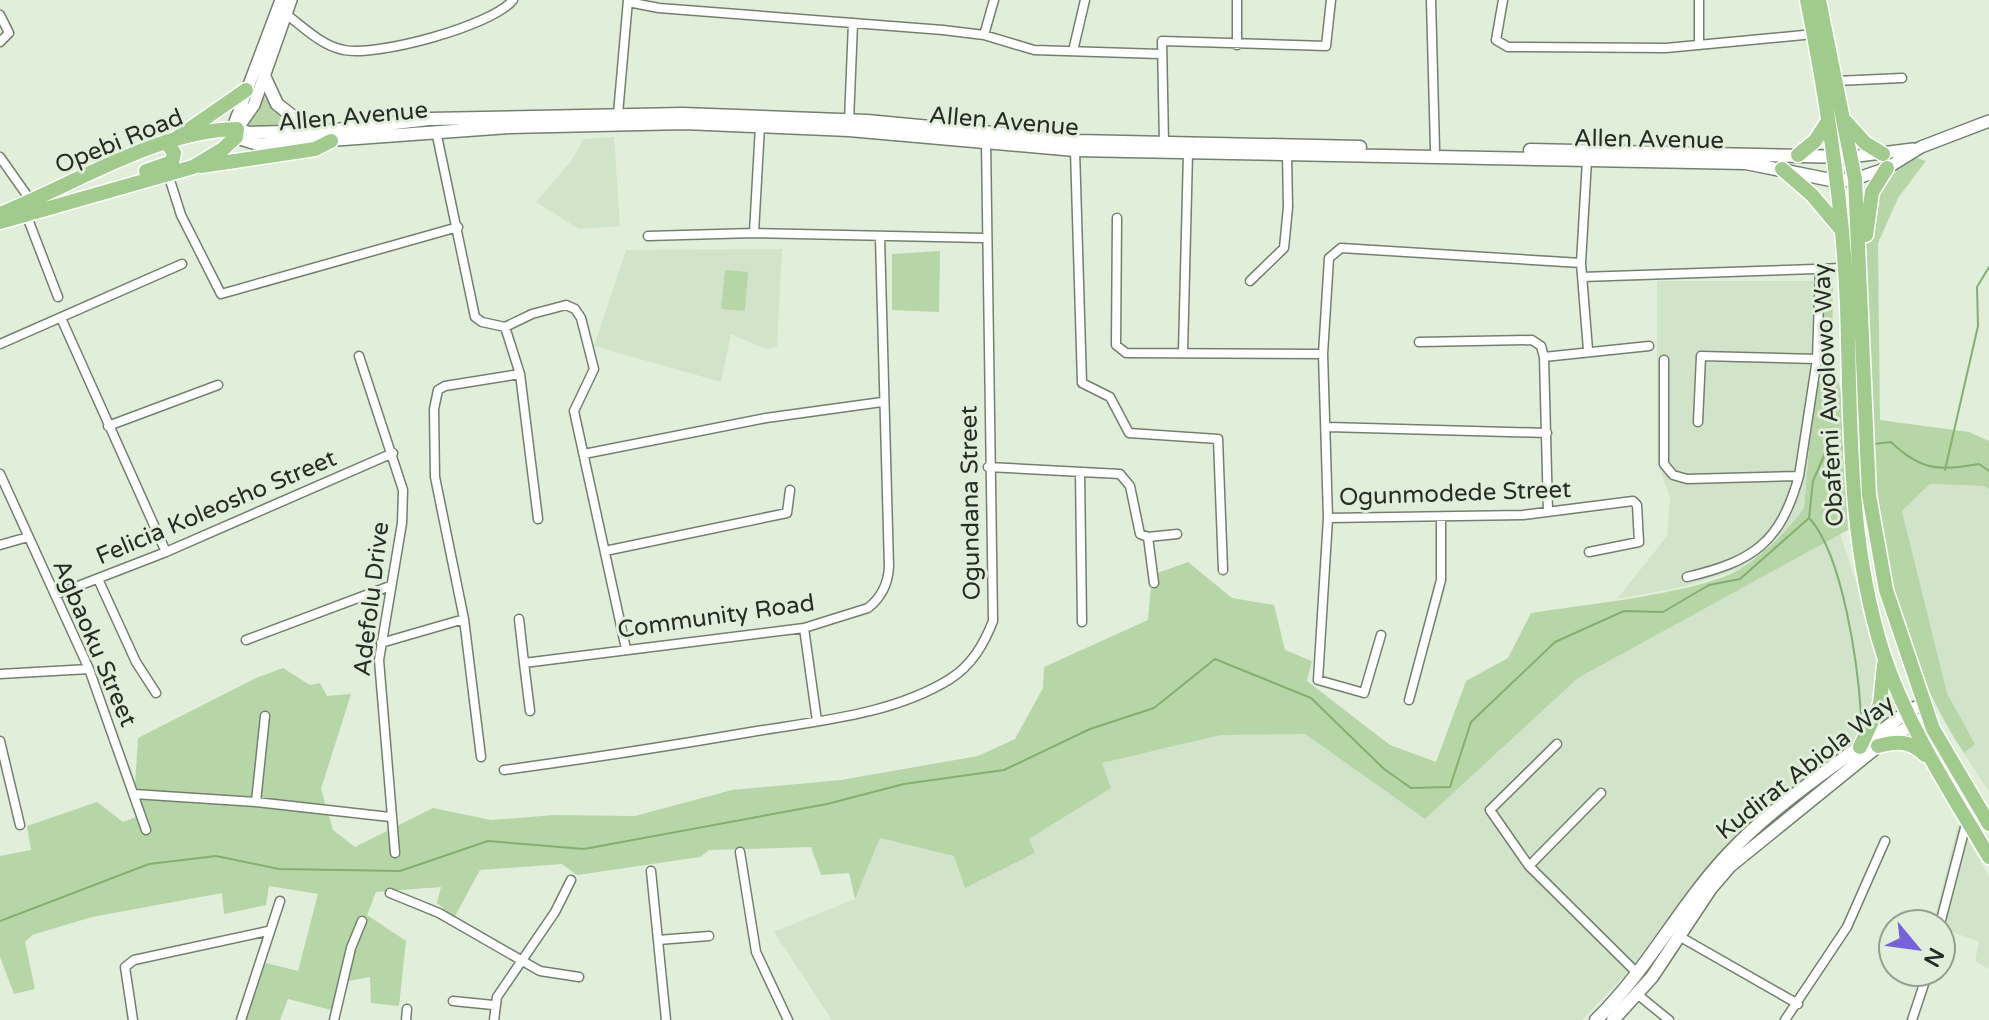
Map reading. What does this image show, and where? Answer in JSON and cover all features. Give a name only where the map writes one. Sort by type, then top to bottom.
[{"type":"main road","name":"Obafemi Awolowo Way","points":[[1807,0],[1834,158],[1844,268],[1851,497],[1867,591],[1884,657],[1910,717],[1932,763],[1989,857]]},
{"type":"main road","name":"Obafemi Awolowo Way","points":[[1819,0],[1846,122],[1855,179],[1869,495],[1886,590],[1927,708],[1950,762],[1989,824]]},
{"type":"main road","points":[[265,78],[277,104],[311,131]]},
{"type":"main road","points":[[121,185],[125,178],[172,162],[175,158],[168,144],[246,90]]},
{"type":"main road","name":"Allen Avenue","points":[[237,129],[249,133],[311,131],[429,119],[618,114],[849,121],[1077,141],[1850,157]]},
{"type":"main road","points":[[1798,155],[1815,141],[1828,121]]},
{"type":"main road","points":[[1846,122],[1885,161],[1872,192],[1869,209],[1860,335]]},
{"type":"main road","name":"Allen Avenue","points":[[237,129],[242,139],[261,145],[436,131],[685,123],[1075,150],[1746,163],[1836,181],[1855,179]]},
{"type":"main road","name":"Opebi Road","points":[[0,214],[28,207],[168,174],[193,167],[223,149],[236,137],[237,129],[211,129],[168,144],[28,207],[0,222]]},
{"type":"main road","points":[[193,167],[315,149],[331,141]]},
{"type":"main road","points":[[1782,169],[1812,195],[1839,227]]},
{"type":"main road","points":[[1860,747],[1880,704],[1884,657]]},
{"type":"main road","name":"Kudirat Abiola Way","points":[[1613,1020],[1637,994],[1674,933],[1731,851],[1860,747],[1927,708]]},
{"type":"main road","name":"Kudirat Abiola Way","points":[[1596,1020],[1639,975],[1730,866],[1910,717]]},
{"type":"main road","points":[[1878,746],[1900,742],[1914,745],[1932,763]]},
{"type":"street","points":[[237,129],[235,122],[281,0]]},
{"type":"street","points":[[237,129],[254,105],[291,0]]},
{"type":"street","points":[[286,14],[333,47],[357,51],[454,33],[501,12],[513,0]]},
{"type":"street","points":[[984,35],[994,0]]},
{"type":"street","points":[[1073,51],[1085,0]]},
{"type":"street","points":[[1237,0],[1237,45]]},
{"type":"street","points":[[1164,144],[1162,41],[1326,46],[1331,0]]},
{"type":"street","points":[[1431,0],[1435,149]]},
{"type":"street","points":[[1503,0],[1495,31],[1496,40],[1502,45],[1666,48],[1814,34]]},
{"type":"street","points":[[1699,0],[1699,45]]},
{"type":"street","points":[[618,114],[628,1],[674,10],[984,35],[1022,48],[1160,54]]},
{"type":"street","points":[[0,15],[9,33],[0,42]]},
{"type":"street","points":[[849,121],[853,23]]},
{"type":"street","points":[[1836,81],[1902,78]]},
{"type":"street","points":[[1855,179],[1885,161],[1989,121]]},
{"type":"street","points":[[754,233],[760,126]]},
{"type":"street","points":[[436,131],[475,317],[482,322],[505,327],[557,307],[575,309],[594,363],[574,411],[626,649]]},
{"type":"street","name":"Ogundana Street","points":[[504,770],[817,721],[880,708],[952,678],[971,661],[985,641],[993,621],[984,238],[986,142]]},
{"type":"street","points":[[1075,150],[1082,383],[1110,397],[1129,433],[1218,439],[1223,570]]},
{"type":"street","points":[[1183,352],[1188,153]]},
{"type":"street","points":[[1250,281],[1284,248],[1288,207],[1287,154]]},
{"type":"street","points":[[0,157],[28,207],[58,297]]},
{"type":"street","points":[[1850,157],[1885,161]]},
{"type":"street","points":[[1587,160],[1581,263],[1588,350]]},
{"type":"street","points":[[168,174],[181,215],[221,294],[458,227]]},
{"type":"street","points":[[1117,218],[1116,345],[1126,353],[1323,354]]},
{"type":"street","points":[[648,236],[754,233],[984,238]]},
{"type":"street","name":"Community Road","points":[[524,663],[804,628],[868,608],[876,602],[888,579],[880,238]]},
{"type":"street","points":[[1381,635],[1364,693],[1318,680],[1328,518],[1328,427],[1323,354],[1329,258],[1341,248],[1581,263]]},
{"type":"street","points":[[0,344],[182,264]]},
{"type":"street","points":[[1582,277],[1844,268]]},
{"type":"street","points":[[1687,577],[1723,568],[1772,537],[1788,514],[1799,476],[1817,359],[1820,271]]},
{"type":"street","points":[[61,318],[166,552]]},
{"type":"street","points":[[505,327],[520,374],[538,519]]},
{"type":"street","points":[[1419,342],[1532,340],[1541,346],[1544,357],[1548,512]]},
{"type":"street","points":[[1544,357],[1649,346]]},
{"type":"street","name":"Adefolu Drive","points":[[359,356],[403,490],[403,507],[381,643],[380,697],[395,853]]},
{"type":"street","points":[[1698,422],[1699,357],[1817,359]]},
{"type":"street","points":[[1664,360],[1664,464],[1673,475],[1687,479],[1799,476]]},
{"type":"street","points":[[481,757],[464,619],[435,477],[435,398],[438,390],[445,386],[520,374]]},
{"type":"street","points":[[108,426],[218,385]]},
{"type":"street","points":[[584,454],[766,418],[882,402]]},
{"type":"street","points":[[1328,427],[1547,433]]},
{"type":"street","name":"Felicia Koleosho Street","points":[[55,595],[166,552],[393,453]]},
{"type":"street","points":[[988,467],[1110,471],[1126,478],[1140,534],[1148,537],[1177,534]]},
{"type":"street","points":[[1080,472],[1082,622]]},
{"type":"street","name":"Agbaoku Street","points":[[0,474],[89,669],[146,830]]},
{"type":"street","points":[[605,551],[787,513],[790,490]]},
{"type":"street","name":"Ogunmodede Street","points":[[1328,518],[1441,518],[1548,512],[1620,502],[1637,505],[1639,542],[1589,552]]},
{"type":"street","points":[[1409,700],[1441,580],[1441,518]]},
{"type":"street","points":[[0,545],[28,537]]},
{"type":"street","points":[[1148,537],[1154,583]]},
{"type":"street","points":[[98,579],[136,662],[156,693]]},
{"type":"street","points":[[246,640],[390,586]]},
{"type":"street","points":[[381,643],[464,619]]},
{"type":"street","points":[[519,619],[530,711]]},
{"type":"street","points":[[804,628],[817,721]]},
{"type":"street","points":[[0,674],[89,669]]},
{"type":"street","points":[[256,802],[265,716]]},
{"type":"street","points":[[0,741],[20,825]]},
{"type":"street","points":[[1557,744],[1490,810],[1529,866],[1639,975]]},
{"type":"street","points":[[1529,866],[1601,793]]},
{"type":"street","points":[[134,794],[256,802],[390,817]]},
{"type":"street","points":[[1944,908],[1967,819]]},
{"type":"street","points":[[1785,1020],[1853,916],[1885,841]]},
{"type":"street","points":[[740,852],[756,952],[788,1020]]},
{"type":"street","points":[[651,871],[666,1020]]},
{"type":"street","points":[[494,1020],[493,1005],[555,912],[571,880]]},
{"type":"street","points":[[390,893],[439,913],[540,971],[579,977]]},
{"type":"street","points":[[241,1020],[280,901]]},
{"type":"street","points":[[334,1020],[351,948],[362,921]]},
{"type":"street","points":[[133,1020],[125,967],[134,960],[268,931]]},
{"type":"street","points":[[1674,933],[1798,1004]]},
{"type":"street","points":[[658,940],[709,936]]},
{"type":"street","points":[[1917,1018],[1924,988]]},
{"type":"street","points":[[1637,994],[1669,1020]]},
{"type":"street","points":[[453,1001],[493,1005]]},
{"type":"street","points":[[406,1020],[407,1009]]},
{"type":"shaded area","points":[[614,137],[620,226],[579,229],[536,202],[571,161],[584,139]]},
{"type":"shaded area","points":[[782,249],[777,347],[766,349],[731,334],[721,382],[594,346],[626,250]]},
{"type":"shaded area","points":[[1657,281],[1823,281],[1804,508],[1791,527],[1740,569],[1682,587],[1617,599],[1667,536],[1670,498],[1657,461]]},
{"type":"shaded area","points":[[1930,484],[1984,486],[1989,489],[1989,792],[1964,753],[1975,743],[1947,693],[1902,511]]},
{"type":"shaded area","points":[[1840,534],[1899,711],[1711,862],[1626,974],[1582,1020],[832,1020],[774,932],[855,899],[880,838],[954,856],[965,887],[1035,853],[1029,839],[1110,788],[1101,763],[1221,735],[1305,734],[1425,819],[1578,678]]},
{"type":"shaded area","points":[[1958,824],[1989,876],[1989,969],[1975,961],[1979,942],[1957,933],[1957,908],[1937,908]]},
{"type":"green space","points":[[262,95],[289,119],[290,125],[245,131],[246,122]]},
{"type":"green space","points":[[1917,158],[1926,161],[1898,198],[1878,243],[1880,420],[1969,432],[1989,441],[1989,489],[1984,486],[1930,484],[1902,511],[1947,693],[1975,744],[1964,753],[1926,684],[1904,632],[1881,557],[1872,499],[1861,317],[1862,256],[1868,224],[1882,190],[1897,171]]},
{"type":"green space","points":[[940,251],[939,312],[892,310],[892,254]]},
{"type":"green space","points":[[725,270],[748,272],[745,311],[721,309]]},
{"type":"green space","points":[[1823,281],[1833,281],[1832,356],[1841,393],[1848,530],[1578,678],[1425,819],[1305,734],[1221,735],[1102,763],[1111,788],[1029,839],[1035,853],[965,888],[954,856],[880,838],[855,899],[849,873],[821,875],[811,847],[709,850],[700,857],[577,875],[562,864],[480,870],[454,918],[437,903],[441,887],[376,892],[367,915],[406,941],[399,1006],[371,1003],[370,977],[343,982],[335,1011],[288,999],[280,1020],[242,1020],[258,961],[298,971],[318,894],[269,886],[266,905],[224,914],[222,893],[92,917],[32,935],[25,942],[35,989],[14,994],[0,957],[0,856],[31,850],[27,826],[97,802],[123,822],[144,814],[135,784],[138,738],[256,678],[283,668],[310,685],[320,683],[327,696],[351,694],[321,789],[333,830],[355,847],[433,808],[491,820],[554,815],[635,816],[732,790],[841,780],[978,756],[1015,739],[1043,688],[1044,667],[1148,620],[1152,575],[1188,562],[1232,598],[1274,605],[1285,650],[1312,661],[1307,681],[1390,745],[1436,762],[1466,681],[1508,658],[1531,613],[1641,597],[1724,577],[1759,555],[1798,517],[1804,508]]},
{"type":"waterway","points":[[1945,470],[1978,326],[1977,287],[1989,267]]},
{"type":"waterway","points":[[1874,444],[1891,442],[1922,464],[1942,468],[1979,464],[1989,471]]},
{"type":"waterway","points":[[0,921],[149,864],[216,856],[279,869],[400,871],[488,841],[584,849],[827,804],[904,784],[1004,770],[1090,729],[1154,708],[1215,659],[1311,698],[1384,769],[1411,788],[1450,787],[1471,722],[1555,642],[1624,611],[1663,612],[1709,585],[1740,579],[1809,518],[1813,481],[1827,449],[1844,447]]},
{"type":"waterway","points":[[1810,519],[1822,536],[1840,584],[1852,641],[1861,715]]}]
